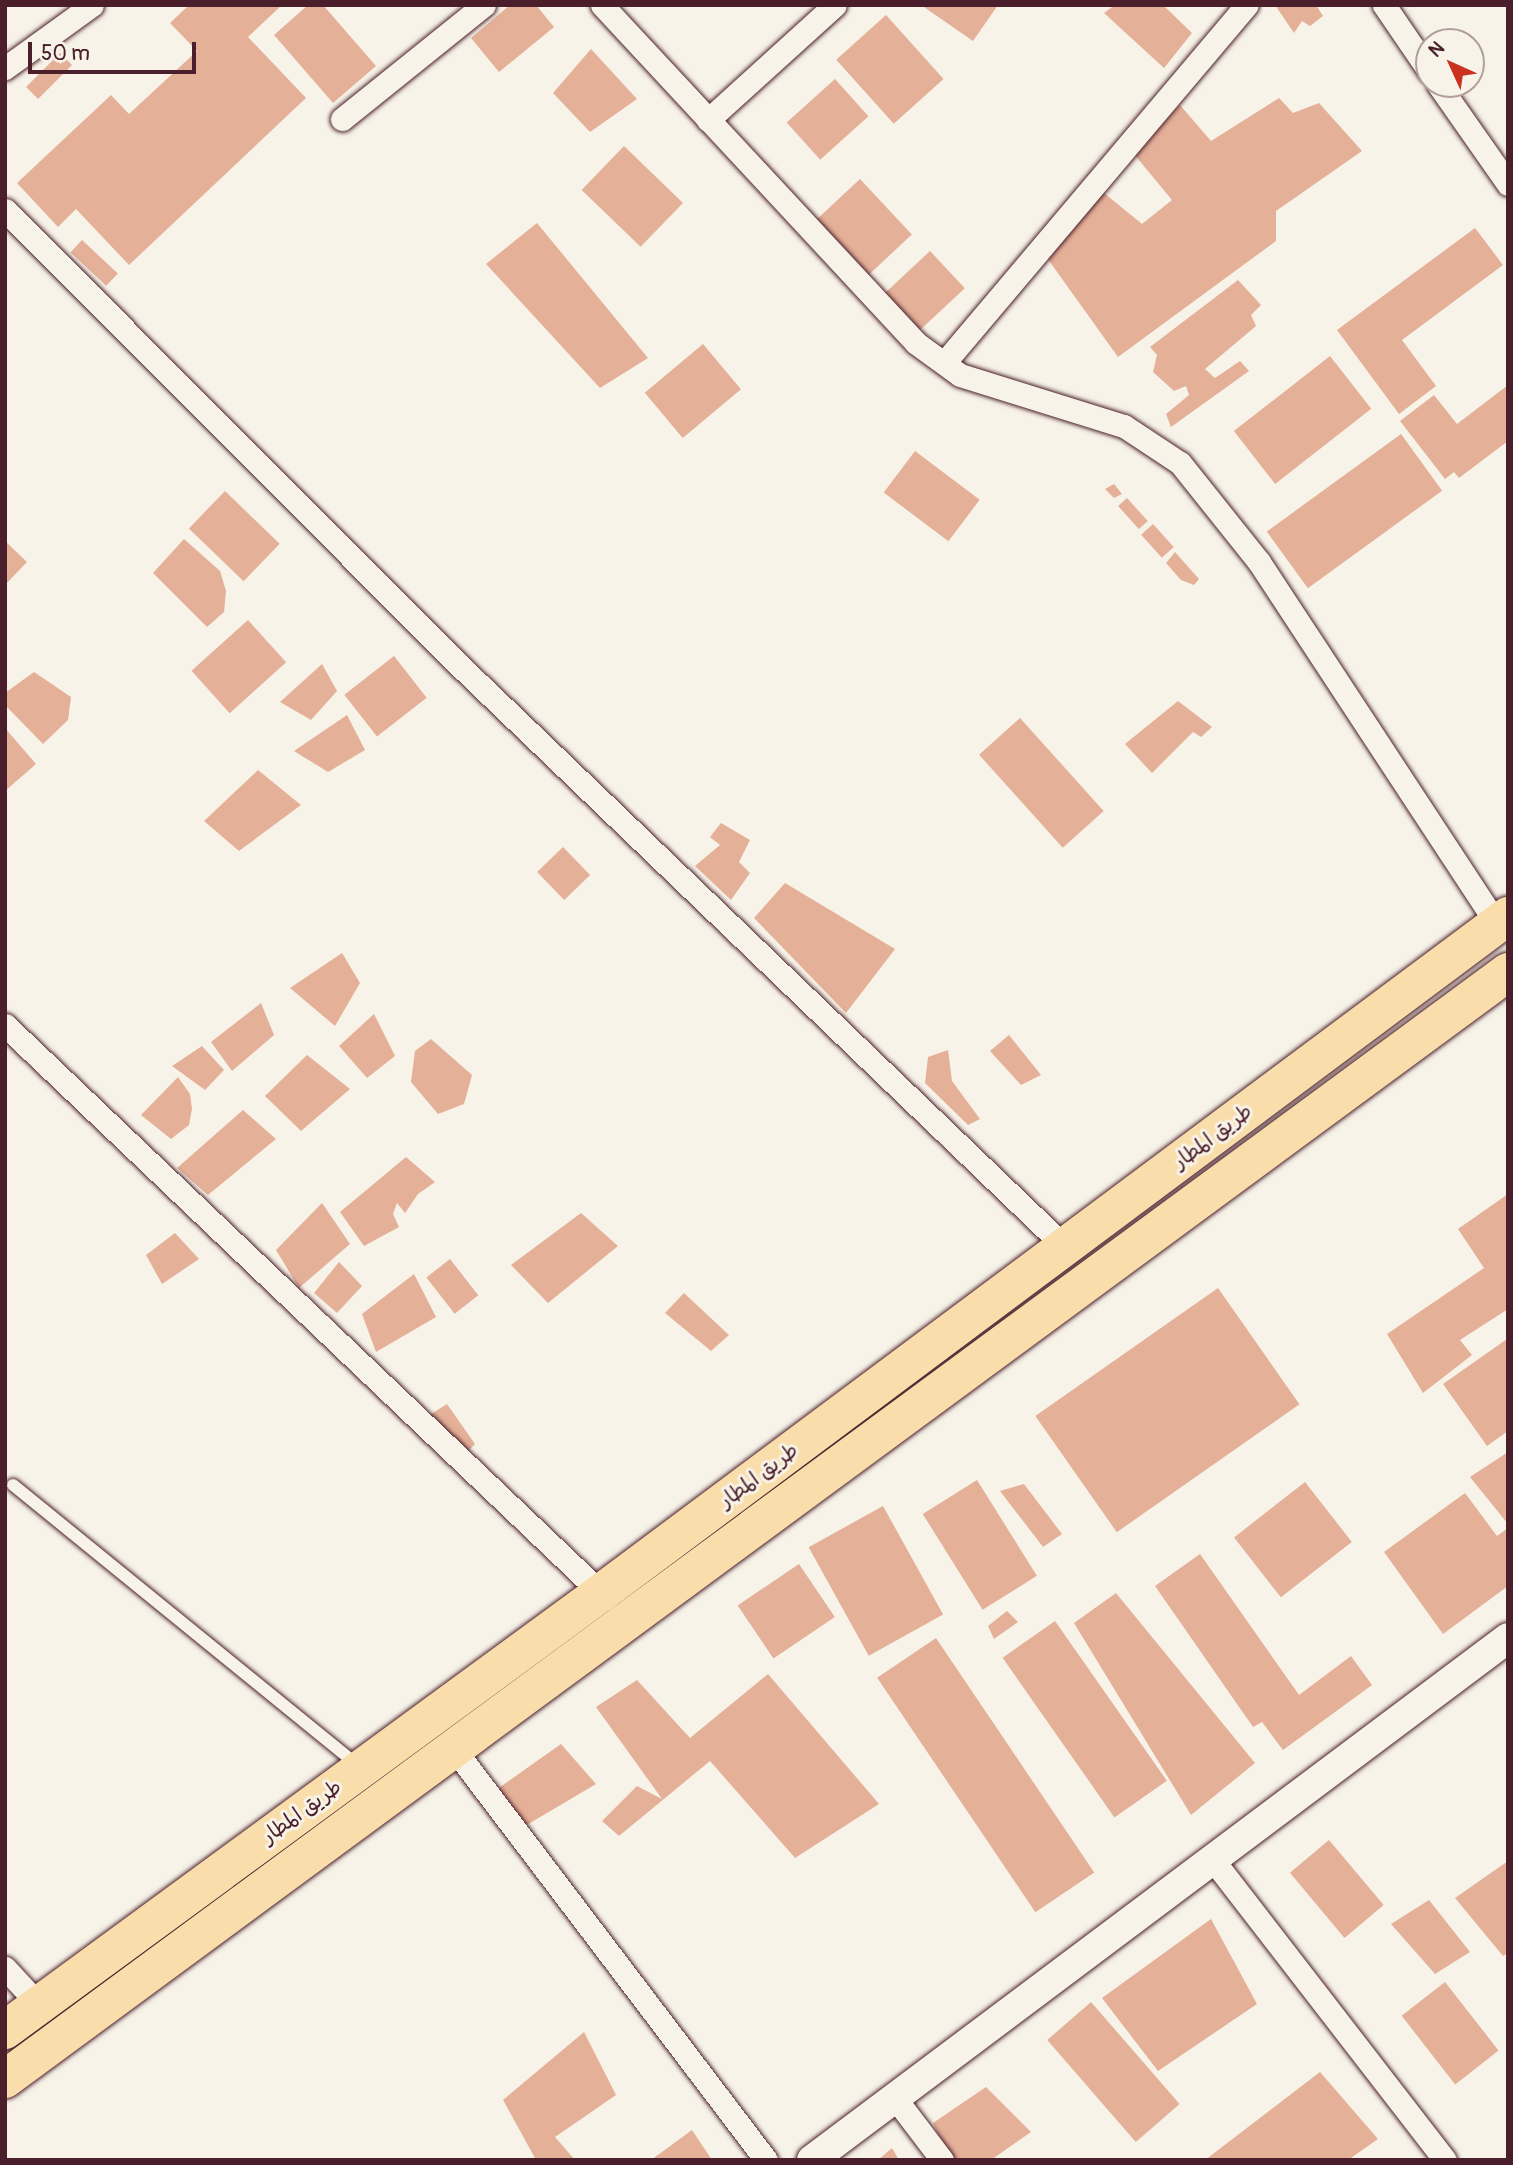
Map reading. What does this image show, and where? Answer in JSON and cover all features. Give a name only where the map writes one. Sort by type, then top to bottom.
[{"type":"highway","name":"طريق المطار","points":[[5,2030],[601,1593],[1503,920]]},
{"type":"highway","name":"طريق المطار","points":[[5,2079],[1508,972]]},
{"type":"highway","points":[[224,1869],[251,1898]]},
{"type":"street","points":[[5,68],[92,5]]},
{"type":"street","points":[[342,119],[484,5]]},
{"type":"street","points":[[602,5],[916,343],[960,375],[1004,392],[1124,426],[1180,463],[1259,562],[1503,920]]},
{"type":"street","points":[[708,120],[835,5]]},
{"type":"street","points":[[944,363],[1247,5]]},
{"type":"street","points":[[1384,5],[1415,50]]},
{"type":"street","points":[[1448,98],[1508,184]]},
{"type":"street","points":[[5,210],[459,665],[1066,1248]]},
{"type":"street","points":[[5,1024],[601,1593]]},
{"type":"street","points":[[812,2160],[1508,1638]]},
{"type":"street","points":[[454,1749],[766,2160]]},
{"type":"street","points":[[1213,1860],[1445,2160]]},
{"type":"street","points":[[5,1968],[39,2006]]},
{"type":"street","points":[[895,2098],[943,2160]]},
{"type":"lane","points":[[13,1485],[361,1768]]},
{"type":"building","points":[[189,5],[282,5],[248,37],[306,98],[129,265],[76,209],[58,227],[17,183],[111,95],[129,114],[197,51],[170,23]]},
{"type":"building","points":[[308,5],[323,5],[376,66],[333,103],[274,35]]},
{"type":"building","points":[[510,5],[536,5],[554,27],[499,72],[471,38]]},
{"type":"building","points":[[921,5],[998,5],[973,41]]},
{"type":"building","points":[[1115,5],[1163,5],[1192,33],[1164,68],[1104,13]]},
{"type":"building","points":[[1275,5],[1316,5],[1323,16],[1310,26],[1302,21],[1294,33]]},
{"type":"building","points":[[886,15],[944,79],[894,124],[836,60]]},
{"type":"building","points":[[591,49],[637,99],[590,132],[553,93]]},
{"type":"building","points":[[60,53],[72,65],[38,99],[26,87]]},
{"type":"building","points":[[835,79],[868,116],[820,160],[787,122]]},
{"type":"building","points":[[1279,98],[1293,113],[1319,103],[1362,151],[1276,211],[1276,241],[1118,357],[1042,251],[1104,193],[1142,224],[1172,200],[1133,153],[1180,105],[1211,141]]},
{"type":"building","points":[[624,146],[683,203],[641,247],[582,190]]},
{"type":"building","points":[[860,179],[912,235],[863,280],[811,225]]},
{"type":"building","points":[[537,223],[648,358],[600,388],[486,264]]},
{"type":"building","points":[[1475,228],[1503,265],[1402,340],[1436,386],[1399,414],[1337,330]]},
{"type":"building","points":[[82,240],[118,273],[106,286],[70,252]]},
{"type":"building","points":[[930,251],[965,288],[916,334],[881,297]]},
{"type":"building","points":[[1238,280],[1261,305],[1251,315],[1256,326],[1205,369],[1215,378],[1240,361],[1249,371],[1171,427],[1166,414],[1189,395],[1186,386],[1174,391],[1153,372],[1157,355],[1150,347]]},
{"type":"building","points":[[703,344],[741,389],[683,438],[645,393]]},
{"type":"building","points":[[1330,356],[1371,409],[1275,484],[1234,431]]},
{"type":"building","points":[[1508,385],[1508,441],[1459,478],[1454,472],[1445,479],[1400,421],[1434,395],[1457,424]]},
{"type":"building","points":[[1401,434],[1442,491],[1308,588],[1267,532]]},
{"type":"building","points":[[915,451],[980,500],[948,541],[884,493]]},
{"type":"building","points":[[1114,484],[1122,494],[1114,498],[1105,489]]},
{"type":"building","points":[[225,491],[280,544],[244,581],[189,528]]},
{"type":"building","points":[[1127,498],[1148,521],[1139,529],[1118,506]]},
{"type":"building","points":[[1153,524],[1174,547],[1162,558],[1141,535]]},
{"type":"building","points":[[184,539],[220,571],[226,591],[224,612],[207,627],[153,573]]},
{"type":"building","points":[[5,541],[27,562],[5,585]]},
{"type":"building","points":[[1175,552],[1199,579],[1194,585],[1181,580],[1166,563]]},
{"type":"building","points":[[248,620],[286,662],[230,713],[192,671]]},
{"type":"building","points":[[394,656],[427,698],[377,737],[344,695]]},
{"type":"building","points":[[322,664],[337,691],[311,720],[280,702]]},
{"type":"building","points":[[34,672],[71,697],[68,720],[43,744],[5,705],[5,693]]},
{"type":"building","points":[[1178,701],[1212,727],[1201,737],[1193,732],[1152,773],[1125,744]]},
{"type":"building","points":[[347,715],[365,750],[328,772],[294,751]]},
{"type":"building","points":[[1020,718],[1104,811],[1063,848],[979,755]]},
{"type":"building","points":[[5,728],[36,764],[5,791]]},
{"type":"building","points":[[258,770],[301,805],[239,851],[204,821]]},
{"type":"building","points":[[721,823],[750,840],[739,862],[750,873],[731,900],[695,866],[720,845],[710,837]]},
{"type":"building","points":[[563,847],[590,875],[564,900],[537,872]]},
{"type":"building","points":[[785,883],[895,949],[846,1013],[754,918]]},
{"type":"building","points":[[342,953],[360,983],[335,1026],[290,988]]},
{"type":"building","points":[[261,1003],[274,1035],[232,1071],[211,1042]]},
{"type":"building","points":[[374,1014],[395,1056],[367,1078],[339,1046]]},
{"type":"building","points":[[1009,1035],[1041,1075],[1021,1085],[990,1051]]},
{"type":"building","points":[[431,1039],[472,1075],[464,1104],[438,1114],[411,1082],[415,1051]]},
{"type":"building","points":[[202,1046],[224,1070],[205,1090],[172,1066]]},
{"type":"building","points":[[948,1050],[952,1081],[980,1119],[968,1125],[925,1083],[928,1057]]},
{"type":"building","points":[[307,1055],[350,1089],[301,1131],[265,1096]]},
{"type":"building","points":[[178,1077],[190,1094],[192,1109],[189,1125],[171,1139],[141,1115]]},
{"type":"building","points":[[243,1110],[276,1139],[208,1195],[177,1168]]},
{"type":"building","points":[[406,1157],[435,1182],[418,1194],[405,1213],[397,1203],[393,1214],[399,1227],[364,1246],[340,1212]]},
{"type":"building","points":[[1508,1194],[1508,1309],[1460,1340],[1472,1355],[1423,1393],[1387,1334],[1484,1268],[1458,1229]]},
{"type":"building","points":[[322,1203],[350,1244],[299,1288],[276,1250]]},
{"type":"building","points":[[581,1213],[618,1246],[548,1303],[511,1265]]},
{"type":"building","points":[[175,1233],[199,1259],[162,1284],[146,1255]]},
{"type":"building","points":[[450,1259],[478,1295],[455,1314],[426,1277]]},
{"type":"building","points":[[339,1262],[362,1286],[337,1313],[314,1293]]},
{"type":"building","points":[[414,1274],[436,1317],[376,1352],[362,1314]]},
{"type":"building","points":[[1218,1288],[1299,1404],[1117,1532],[1035,1416]]},
{"type":"building","points":[[684,1293],[729,1335],[711,1351],[665,1313]]},
{"type":"building","points":[[1507,1339],[1508,1431],[1487,1446],[1443,1384]]},
{"type":"building","points":[[447,1404],[475,1444],[465,1454],[420,1421]]},
{"type":"building","points":[[1508,1452],[1508,1524],[1470,1477]]},
{"type":"building","points":[[977,1480],[1037,1576],[983,1610],[923,1514]]},
{"type":"building","points":[[1305,1482],[1352,1542],[1281,1597],[1234,1537]]},
{"type":"building","points":[[1024,1484],[1062,1534],[1043,1547],[1000,1491]]},
{"type":"building","points":[[1465,1493],[1497,1536],[1508,1528],[1508,1586],[1443,1634],[1384,1552]]},
{"type":"building","points":[[883,1506],[943,1614],[869,1656],[809,1547]]},
{"type":"building","points":[[1200,1554],[1299,1695],[1351,1656],[1372,1685],[1283,1750],[1262,1722],[1253,1727],[1155,1586]]},
{"type":"building","points":[[799,1564],[835,1617],[773,1658],[738,1605]]},
{"type":"building","points":[[1116,1593],[1255,1763],[1191,1815],[1074,1623]]},
{"type":"building","points":[[1007,1611],[1018,1622],[994,1639],[988,1626]]},
{"type":"building","points":[[1055,1621],[1167,1781],[1114,1817],[1003,1658]]},
{"type":"building","points":[[936,1638],[1094,1873],[1035,1912],[877,1678]]},
{"type":"building","points":[[768,1674],[879,1804],[795,1858],[710,1761],[619,1836],[602,1821],[637,1786],[662,1799],[596,1707],[637,1680],[690,1738]]},
{"type":"building","points":[[561,1744],[596,1784],[525,1826],[486,1797]]},
{"type":"building","points":[[1329,1840],[1384,1905],[1345,1938],[1290,1873]]},
{"type":"building","points":[[1508,1861],[1508,1953],[1503,1956],[1455,1898]]},
{"type":"building","points":[[1429,1900],[1470,1952],[1435,1974],[1391,1924]]},
{"type":"building","points":[[1211,1919],[1257,2004],[1158,2071],[1102,1998]]},
{"type":"building","points":[[1445,1982],[1499,2051],[1455,2084],[1402,2016]]},
{"type":"building","points":[[1091,2002],[1180,2104],[1136,2142],[1047,2040]]},
{"type":"building","points":[[584,2032],[616,2095],[555,2137],[575,2160],[536,2160],[503,2100]]},
{"type":"building","points":[[1320,2072],[1378,2139],[1348,2160],[1205,2160]]},
{"type":"building","points":[[986,2087],[1031,2132],[991,2160],[950,2160],[933,2123]]},
{"type":"building","points":[[692,2130],[712,2160],[651,2160]]},
{"type":"building","points":[[892,2148],[899,2160],[878,2160]]}]
